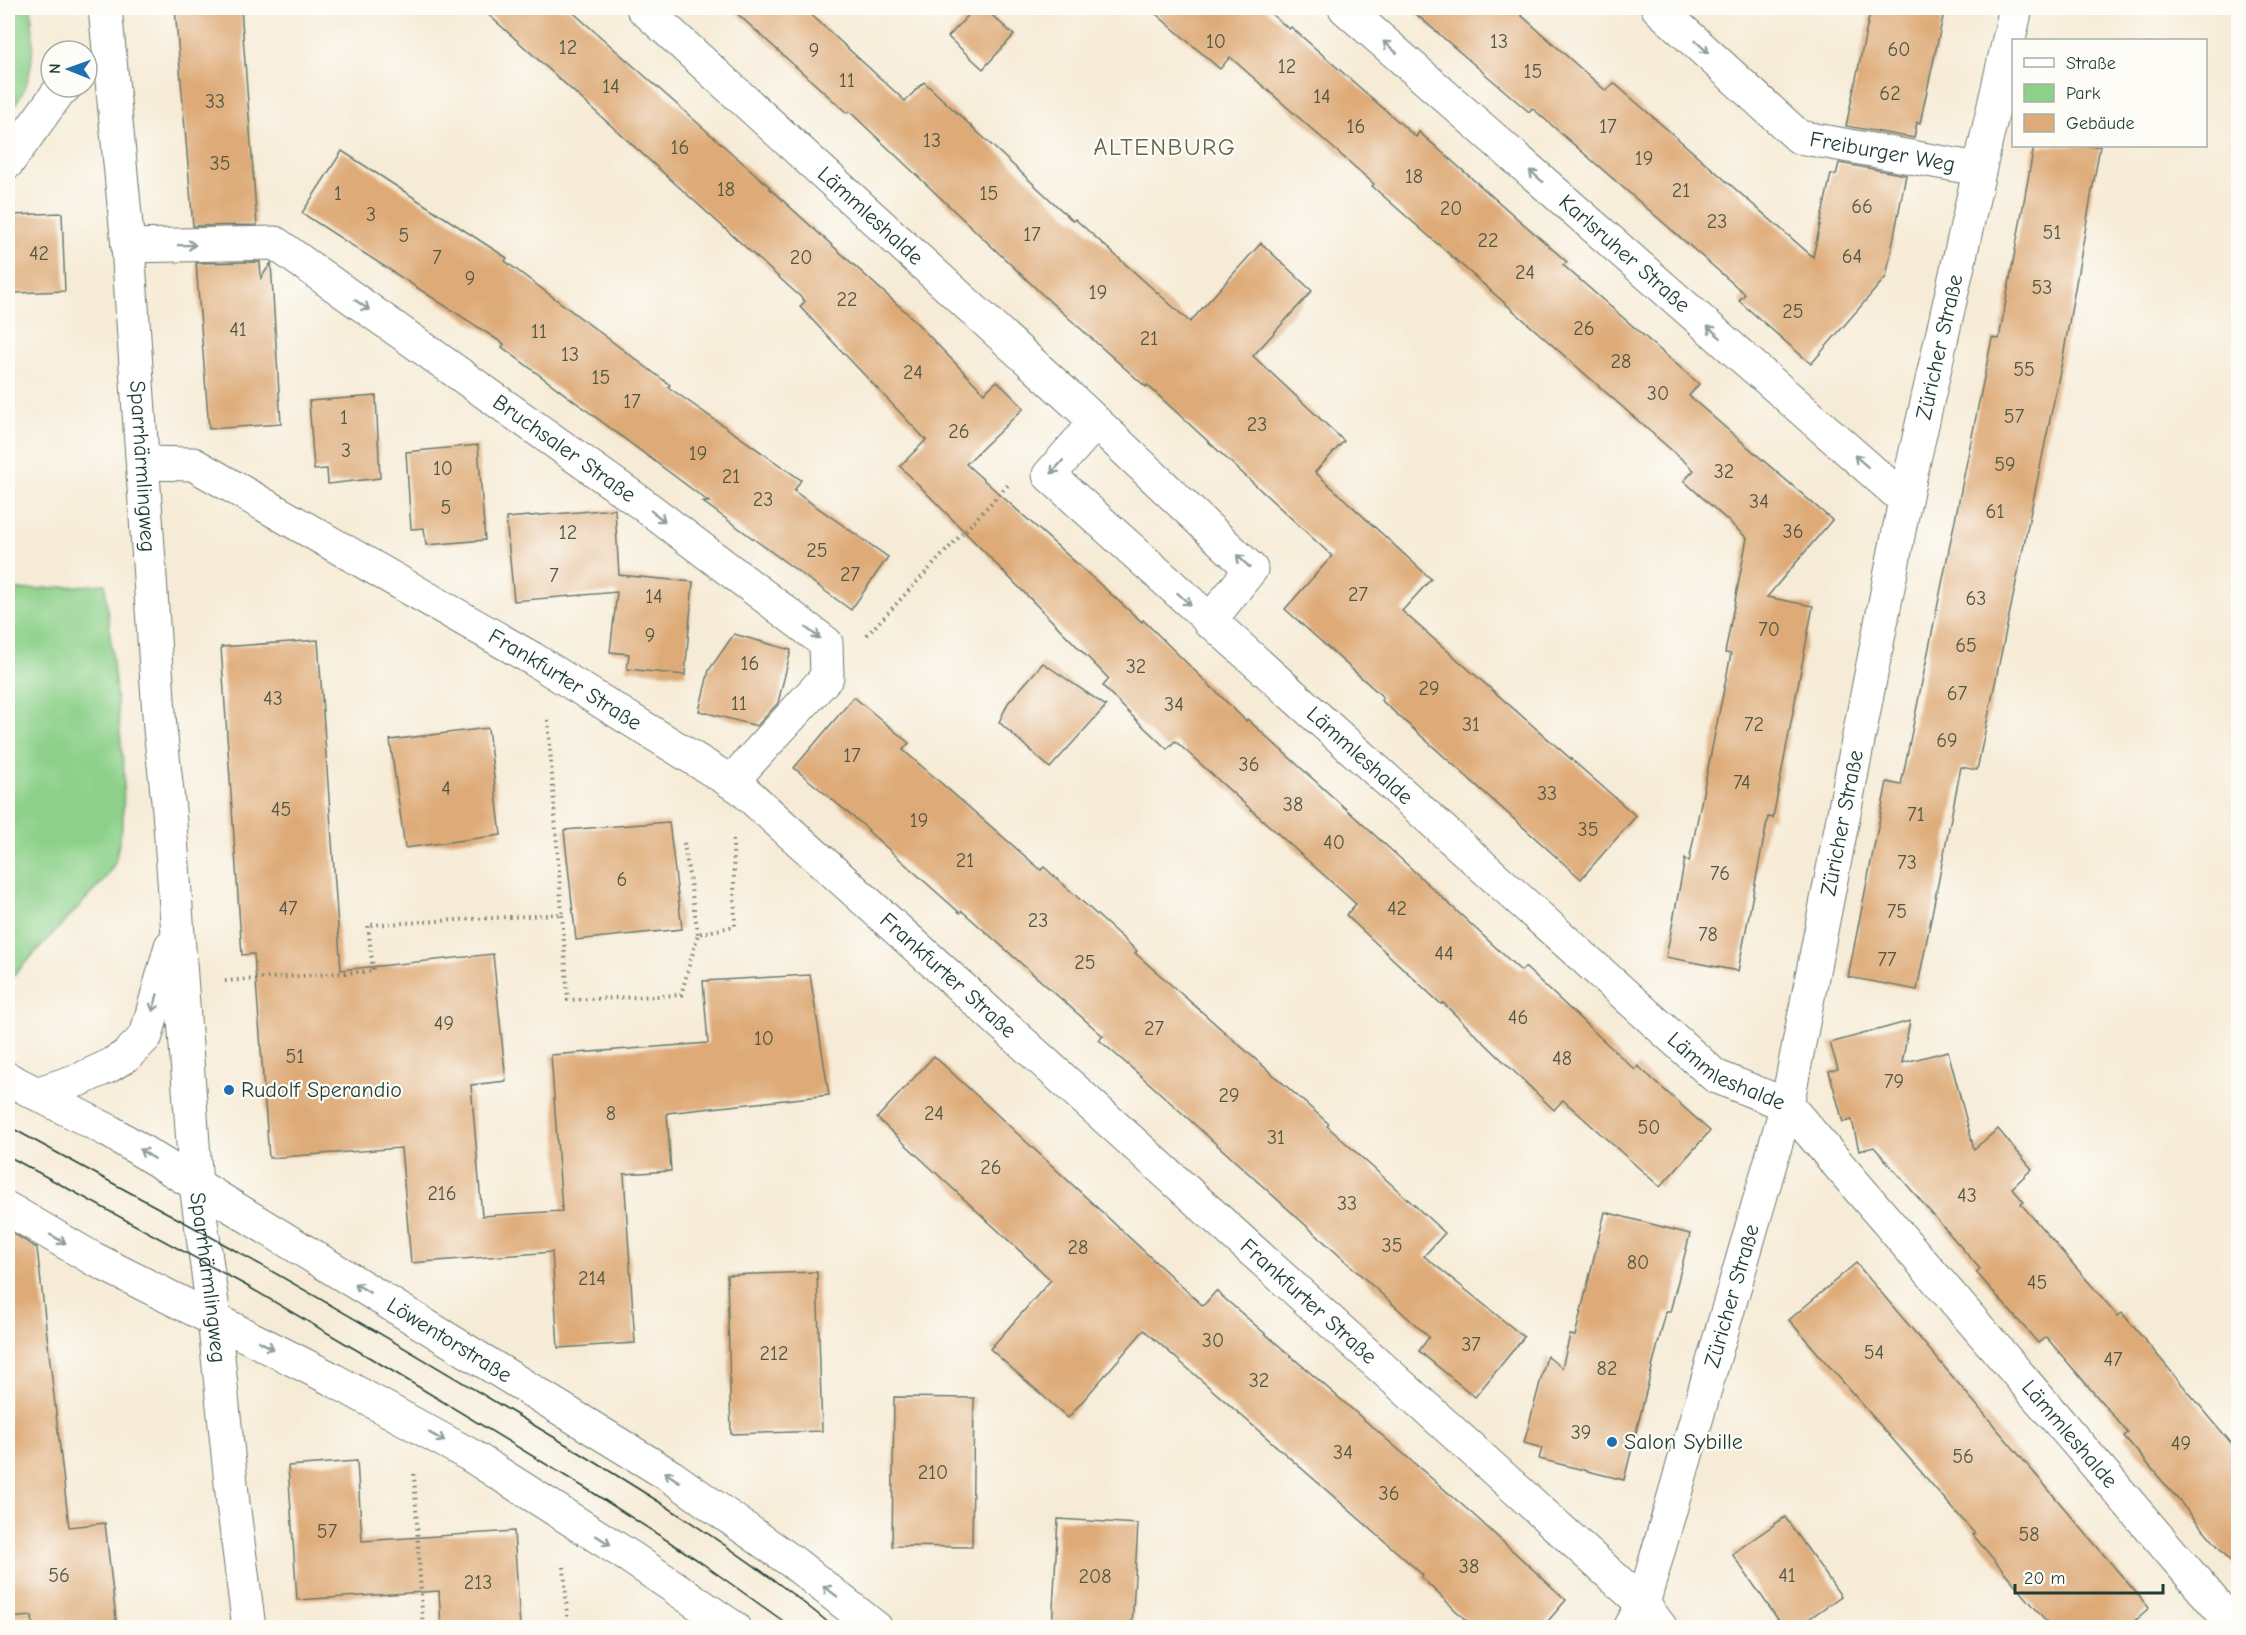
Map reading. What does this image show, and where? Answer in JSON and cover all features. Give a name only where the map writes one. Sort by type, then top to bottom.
[{"type":"street","name":"Sparrhärmlingweg","points":[[105,8],[99,69],[128,246],[160,729],[169,810],[196,1185],[214,1318],[233,1503],[249,1628]]},
{"type":"street","name":"Lämmleshalde","points":[[643,8],[1251,569],[1209,622]]},
{"type":"street","name":"Karlsruher Straße","points":[[1345,8],[1905,500]]},
{"type":"street","name":"Freiburger Weg","points":[[1658,8],[1799,137],[1978,169]]},
{"type":"street","name":"Züricher Straße","points":[[1645,1620],[1787,1105],[1905,500],[2016,8]]},
{"type":"street","points":[[8,162],[54,99]]},
{"type":"street","name":"Bruchsaler Straße","points":[[128,246],[275,243],[641,503],[826,643],[827,677]]},
{"type":"street","name":"Lämmleshalde","points":[[1095,423],[1049,475],[1209,622],[1715,1076],[1787,1105],[2236,1628]]},
{"type":"street","name":"Frankfurter Straße","points":[[143,463],[193,464],[533,660],[750,796],[1645,1620]]},
{"type":"street","points":[[731,782],[827,677]]},
{"type":"street","name":"Sparrhärmlingweg","points":[[39,1094],[109,1066],[128,1055],[146,1036],[177,927]]},
{"type":"street","name":"Löwentorstraße","points":[[8,1078],[109,1131],[672,1477],[794,1563],[876,1628]]},
{"type":"street","points":[[8,1209],[92,1258],[330,1378],[470,1455],[630,1557],[734,1628]]},
{"type":"path","points":[[827,677],[1015,477]]},
{"type":"path","points":[[533,660],[547,707],[568,1000],[681,995],[698,934],[684,843]]},
{"type":"path","points":[[698,934],[735,926],[731,782]]},
{"type":"path","points":[[182,984],[374,970],[369,925],[562,914]]},
{"type":"path","points":[[414,1464],[423,1628]]},
{"type":"path","points":[[564,1564],[568,1628]]},
{"type":"green space","points":[[8,8],[31,8],[33,41],[26,84],[8,114]]},
{"type":"green space","points":[[105,584],[124,772],[123,822],[115,863],[104,880],[8,981],[8,591]]},
{"type":"building","points":[[175,8],[241,8],[257,225],[193,226]]},
{"type":"building","points":[[481,8],[568,8],[770,187],[909,315],[984,393],[997,381],[1024,408],[966,464],[1142,622],[1143,620],[1246,721],[1247,719],[1521,971],[1525,967],[1635,1070],[1638,1066],[1710,1131],[1660,1187],[1563,1100],[1554,1110],[1443,1003],[1441,1004],[1346,915],[1356,904],[1175,741],[1167,749],[1128,712],[1103,686],[1109,679],[900,466],[926,440],[800,307],[805,301]]},
{"type":"building","points":[[731,8],[804,8],[905,101],[924,82],[1073,221],[1075,219],[1190,322],[1261,243],[1312,291],[1253,356],[1344,441],[1315,472],[1431,579],[1402,611],[1636,816],[1581,879],[1381,700],[1384,698],[1285,609],[1332,556],[1147,385],[1146,387],[1044,296],[849,111],[847,113]]},
{"type":"building","points":[[975,8],[984,8],[1014,35],[983,69],[948,37]]},
{"type":"building","points":[[1149,8],[1264,8],[1289,29],[1291,27],[1416,137],[1419,132],[1567,262],[1563,265],[1699,384],[1689,396],[1832,520],[1767,597],[1813,606],[1773,818],[1768,817],[1738,971],[1666,957],[1685,859],[1689,862],[1731,654],[1725,653],[1747,538],[1684,481],[1694,470],[1372,186],[1374,184],[1230,57],[1220,69]]},
{"type":"building","points":[[1409,8],[1513,8],[1606,91],[1614,83],[1813,257],[1831,174],[1836,175],[1839,163],[1906,175],[1886,277],[1811,364],[1739,301],[1745,294],[1532,108],[1529,112]]},
{"type":"building","points":[[1871,8],[1945,8],[1920,123],[1917,122],[1914,138],[1846,126]]},
{"type":"building","points":[[2034,147],[2100,147],[2063,357],[1977,770],[1961,767],[1917,990],[1848,977],[1887,782],[1901,785],[1992,338],[1999,339]]},
{"type":"building","points":[[342,151],[507,258],[505,261],[670,385],[668,387],[801,480],[794,491],[888,557],[851,610],[703,502],[709,502],[502,347],[504,344],[302,213]]},
{"type":"building","points":[[62,213],[65,291],[15,293],[12,215]]},
{"type":"building","points":[[260,262],[261,278],[271,263],[281,424],[209,429],[196,263]]},
{"type":"building","points":[[376,396],[380,478],[328,484],[327,469],[314,470],[309,401]]},
{"type":"building","points":[[478,445],[485,540],[426,545],[424,528],[411,529],[406,452]]},
{"type":"building","points":[[615,509],[619,575],[693,582],[685,675],[627,669],[629,654],[610,652],[617,592],[514,601],[506,518]]},
{"type":"building","points":[[734,634],[791,650],[778,703],[757,726],[699,711],[709,670]]},
{"type":"building","points":[[318,640],[341,970],[493,954],[506,1081],[471,1085],[482,1216],[562,1211],[551,1055],[708,1043],[703,981],[810,975],[829,1095],[667,1113],[671,1171],[624,1174],[635,1343],[558,1348],[552,1252],[411,1263],[401,1148],[269,1158],[254,954],[242,955],[221,647]]},
{"type":"building","points":[[1043,663],[1106,706],[1050,768],[999,722],[1008,703]]},
{"type":"building","points":[[854,697],[909,743],[903,750],[1041,870],[1044,867],[1137,951],[1135,953],[1329,1124],[1327,1126],[1445,1233],[1424,1256],[1524,1337],[1475,1397],[1419,1351],[1429,1337],[1099,1040],[1103,1036],[962,911],[960,913],[869,830],[794,768]]},
{"type":"building","points":[[488,728],[501,835],[405,848],[390,740]]},
{"type":"building","points":[[669,822],[682,929],[576,940],[564,830]]},
{"type":"building","points":[[1910,1021],[1902,1063],[1948,1051],[1974,1149],[1998,1129],[2032,1169],[2012,1188],[2024,1202],[2021,1204],[2118,1316],[2122,1313],[2238,1451],[2238,1570],[2124,1436],[2128,1433],[2046,1337],[2038,1343],[1976,1272],[1980,1269],[1874,1147],[1859,1151],[1852,1120],[1843,1122],[1829,1071],[1838,1069],[1830,1043]]},
{"type":"building","points":[[934,1056],[1203,1306],[1216,1291],[1476,1517],[1566,1600],[1542,1628],[1474,1628],[1421,1577],[1423,1575],[1144,1330],[1068,1418],[990,1349],[1051,1280],[877,1118]]},
{"type":"building","points":[[1605,1212],[1690,1234],[1670,1312],[1666,1312],[1624,1480],[1539,1459],[1542,1448],[1524,1443],[1547,1356],[1562,1368],[1570,1335],[1575,1336]]},
{"type":"building","points":[[8,1230],[37,1248],[69,1527],[105,1523],[117,1628],[33,1628],[32,1616],[8,1618]]},
{"type":"building","points":[[1856,1263],[2149,1608],[2126,1628],[2052,1628],[1973,1535],[1975,1534],[1789,1320]]},
{"type":"building","points":[[817,1272],[822,1431],[731,1434],[727,1275]]},
{"type":"building","points":[[894,1397],[974,1398],[972,1547],[892,1546]]},
{"type":"building","points":[[357,1461],[362,1541],[514,1531],[520,1628],[441,1628],[439,1591],[297,1600],[288,1466]]},
{"type":"building","points":[[1785,1517],[1841,1596],[1796,1628],[1784,1628],[1732,1554]]},
{"type":"building","points":[[1058,1519],[1138,1524],[1132,1628],[1052,1628]]},
{"type":"tram line","points":[[8,1126],[280,1276],[592,1460],[757,1567],[835,1628]]},
{"type":"tram line","points":[[8,1156],[247,1286],[389,1369],[595,1494],[699,1561],[793,1628]]},
{"type":"place","name":"Rudolf Sperandio","points":[[229,1090]]},
{"type":"place","name":"Salon Sybille","points":[[1612,1442]]},
{"type":"district","name":"ALTENBURG","points":[[1165,147]]}]
